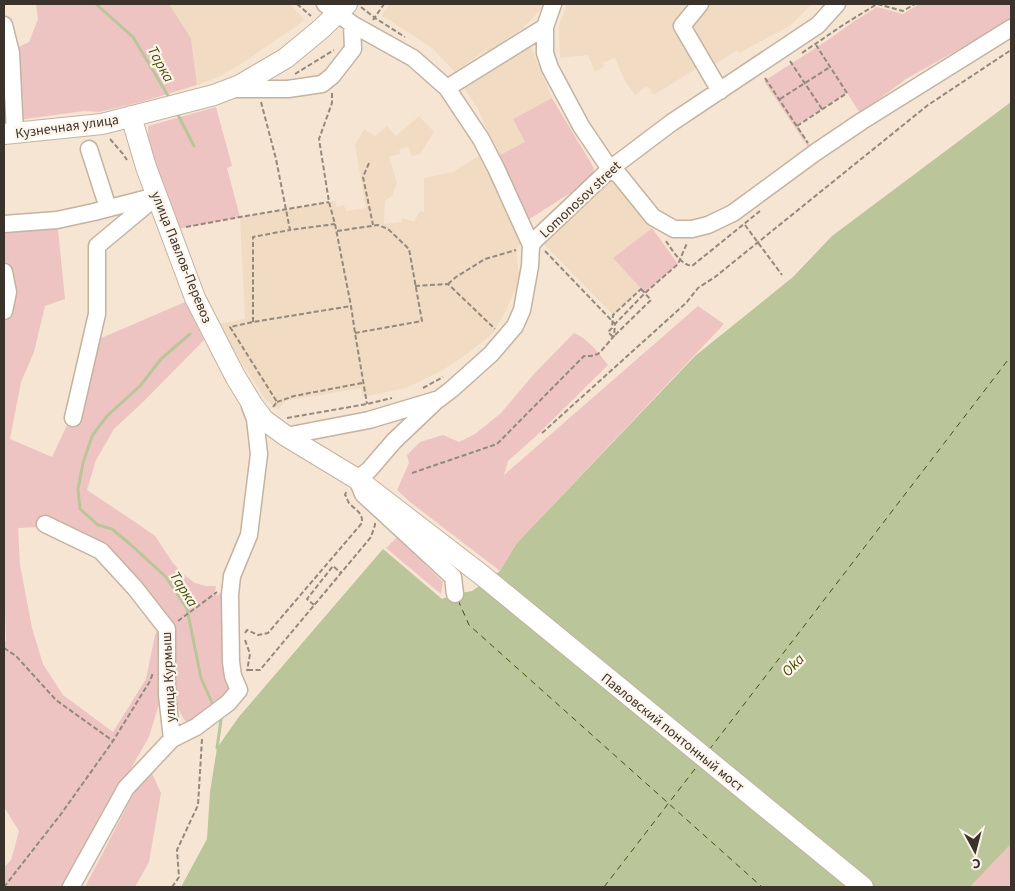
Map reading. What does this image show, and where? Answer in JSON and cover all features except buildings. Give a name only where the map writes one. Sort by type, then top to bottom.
[{"type":"main road","name":"Кузнечная улица","points":[[10,133],[102,124],[222,92],[240,85],[286,58],[321,29],[346,19]]},
{"type":"main road","name":"улица Павлов-Перевоз","points":[[140,114],[146,167],[195,298],[245,392],[264,420],[286,427],[352,484]]},
{"type":"main road","name":"Павловский понтонный мост","points":[[352,484],[484,576],[864,887]]},
{"type":"street","points":[[553,4],[545,27],[545,53],[550,68],[581,126],[610,169],[619,175],[653,217],[674,228],[692,229],[708,225],[733,213],[862,120],[1011,28]]},
{"type":"street","points":[[700,4],[682,26],[720,91]]},
{"type":"street","name":"Lomonosov street","points":[[535,250],[610,169],[671,124],[818,26],[837,4]]},
{"type":"street","points":[[222,92],[288,90],[322,84],[332,76],[353,49],[346,19]]},
{"type":"street","points":[[346,19],[413,58],[447,88],[481,138],[535,250],[522,310],[515,326],[505,339],[478,367],[439,399],[394,441],[369,470],[352,484],[453,577],[455,594]]},
{"type":"street","points":[[4,25],[11,53],[10,133]]},
{"type":"street","points":[[447,88],[545,27]]},
{"type":"street","points":[[89,149],[108,208]]},
{"type":"street","points":[[4,224],[57,220],[157,196]]},
{"type":"street","points":[[73,418],[97,314],[97,246],[157,196]]},
{"type":"street","points":[[4,272],[8,292],[4,311]]},
{"type":"street","name":"улица Павлов-Перевоз","points":[[205,720],[228,703],[240,690],[236,685],[231,662],[230,595],[232,576],[249,535],[259,454],[255,419],[245,392]]},
{"type":"street","points":[[286,427],[369,420],[439,399]]},
{"type":"street","name":"улица Курмыш","points":[[45,524],[101,551],[135,588],[167,629],[167,695],[172,739]]},
{"type":"street","points":[[71,887],[126,788],[172,739],[196,727],[205,720]]},
{"type":"path","points":[[298,4],[312,17]]},
{"type":"path","points":[[292,76],[346,19],[375,18],[384,4]]},
{"type":"path","points":[[797,57],[877,4],[903,12],[915,4]]},
{"type":"path","points":[[766,78],[796,126],[847,93],[816,45]]},
{"type":"path","points":[[542,433],[686,304],[698,288],[715,277],[928,105],[1011,50]]},
{"type":"path","points":[[790,61],[822,109]]},
{"type":"path","points":[[780,99],[830,67]]},
{"type":"path","points":[[332,76],[332,103],[319,140],[329,202],[336,224],[351,306],[354,334],[367,404]]},
{"type":"path","points":[[258,90],[276,159],[290,230]]},
{"type":"path","points":[[369,163],[363,177],[373,225]]},
{"type":"path","points":[[186,227],[329,202]]},
{"type":"path","points":[[253,322],[253,237],[336,224]]},
{"type":"path","points":[[745,224],[782,275]]},
{"type":"path","points":[[337,231],[378,225],[388,229],[410,249],[422,321],[354,334]]},
{"type":"path","points":[[614,336],[615,324],[678,264],[692,229]]},
{"type":"path","points":[[416,286],[448,284],[485,259],[517,250],[535,250],[615,324]]},
{"type":"path","points":[[448,284],[505,339]]},
{"type":"path","points":[[412,473],[497,444],[584,356],[598,354],[651,300],[641,289],[613,315],[612,328],[608,332],[614,336]]},
{"type":"path","points":[[277,402],[230,327],[351,306]]},
{"type":"path","points":[[417,392],[446,376]]},
{"type":"path","points":[[270,412],[277,402],[294,396],[363,383]]},
{"type":"path","points":[[286,427],[392,398]]},
{"type":"path","points":[[352,484],[345,495],[349,503],[360,512],[363,518],[362,523],[268,633],[258,635],[247,630],[244,636],[250,654],[248,670],[260,670],[341,573],[371,537],[375,525],[374,519]]},
{"type":"path","points":[[314,605],[307,599],[333,566],[341,573]]},
{"type":"path","points":[[315,578],[320,582]]},
{"type":"path","points":[[167,629],[216,593]]},
{"type":"path","points":[[4,648],[16,656],[56,700],[113,741]]},
{"type":"path","points":[[4,887],[61,814],[113,741],[150,681],[153,672]]},
{"type":"path","points":[[172,887],[179,877],[177,850],[198,806],[205,720]]},
{"type":"shaded area","points":[[36,4],[169,4],[191,38],[197,85],[141,102],[99,112],[84,111],[18,120],[13,50],[29,42],[38,19]]},
{"type":"shaded area","points":[[169,4],[290,4],[305,20],[241,64],[218,77],[197,85],[191,38]]},
{"type":"shaded area","points":[[390,4],[542,4],[542,8],[521,30],[489,53],[486,50],[455,72],[432,48],[381,16]]},
{"type":"shaded area","points":[[567,4],[812,4],[790,26],[739,53],[737,50],[712,66],[697,68],[654,95],[647,86],[635,95],[625,81],[615,58],[603,63],[604,66],[595,72],[588,55],[560,58],[559,25]]},
{"type":"shaded area","points":[[919,4],[1011,4],[1011,20],[906,79],[860,113],[847,93],[797,125],[810,146],[808,147],[764,81],[877,7],[903,14]]},
{"type":"shaded area","points":[[530,45],[552,98],[513,119],[525,142],[500,155],[478,109],[464,87],[493,69],[515,52]]},
{"type":"shaded area","points":[[552,98],[594,168],[592,179],[528,220],[500,155],[525,142],[513,119]]},
{"type":"shaded area","points":[[216,107],[232,166],[227,168],[240,217],[177,229],[154,166],[148,126]]},
{"type":"shaded area","points":[[419,116],[434,132],[420,154],[412,156],[408,147],[399,150],[400,154],[389,157],[397,183],[392,196],[385,201],[384,224],[401,222],[402,218],[414,222],[420,211],[424,212],[424,178],[453,172],[482,154],[523,236],[517,250],[520,281],[492,334],[443,370],[406,388],[363,397],[361,388],[285,401],[278,410],[266,400],[217,324],[245,319],[240,217],[335,201],[337,207],[344,205],[346,211],[366,208],[355,145],[364,129],[375,136],[387,126],[396,136]]},
{"type":"shaded area","points":[[613,179],[652,228],[614,258],[641,289],[613,315],[543,243]]},
{"type":"shaded area","points":[[57,220],[65,299],[45,306],[34,352],[21,382],[10,439],[52,457],[68,423],[92,342],[185,302],[204,340],[114,429],[96,460],[87,490],[155,536],[173,563],[195,583],[216,586],[215,592],[217,596],[228,585],[233,690],[196,723],[185,721],[170,694],[168,623],[103,547],[42,527],[18,528],[20,565],[32,628],[43,664],[63,695],[113,732],[146,679],[155,635],[159,627],[161,697],[149,737],[63,887],[4,887],[4,867],[11,860],[19,831],[4,807],[4,642],[6,641],[4,583],[4,326],[12,292],[4,266],[4,224]]},
{"type":"shaded area","points":[[652,228],[678,264],[645,293],[613,258]]},
{"type":"shaded area","points":[[698,306],[724,324],[517,543],[500,571],[397,490],[409,463],[407,455],[420,442],[443,435],[459,442],[475,434],[501,413],[534,374],[574,333],[593,347],[608,365],[508,461],[504,475]]},
{"type":"shaded area","points":[[397,537],[443,582],[441,594],[386,548]]},
{"type":"shaded area","points":[[151,771],[161,793],[149,862],[135,887],[85,887],[137,787]]},
{"type":"shaded area","points":[[1011,844],[1011,887],[970,887]]},
{"type":"water","name":"Oka","points":[[1011,102],[1011,844],[970,887],[181,887],[207,839],[210,792],[217,748],[238,718],[383,549],[442,599],[472,591],[500,571],[517,543],[695,356],[793,277],[832,236]]},
{"type":"waterway","name":"Тарка","points":[[96,4],[133,37],[170,99]]},
{"type":"waterway","name":"Тарка","points":[[176,111],[194,146]]},
{"type":"waterway","name":"Тарка","points":[[190,334],[161,359],[140,386],[107,416],[92,436],[83,463],[78,489],[80,509],[98,525],[112,529],[166,577],[187,609],[201,678],[214,707]]},
{"type":"waterway","name":"Тарка","points":[[219,717],[221,720],[217,748],[219,749]]},
{"type":"ferry route","points":[[709,750],[1011,356]]},
{"type":"ferry route","points":[[458,600],[469,625],[762,887]]},
{"type":"ferry route","points":[[604,887],[698,765]]}]
